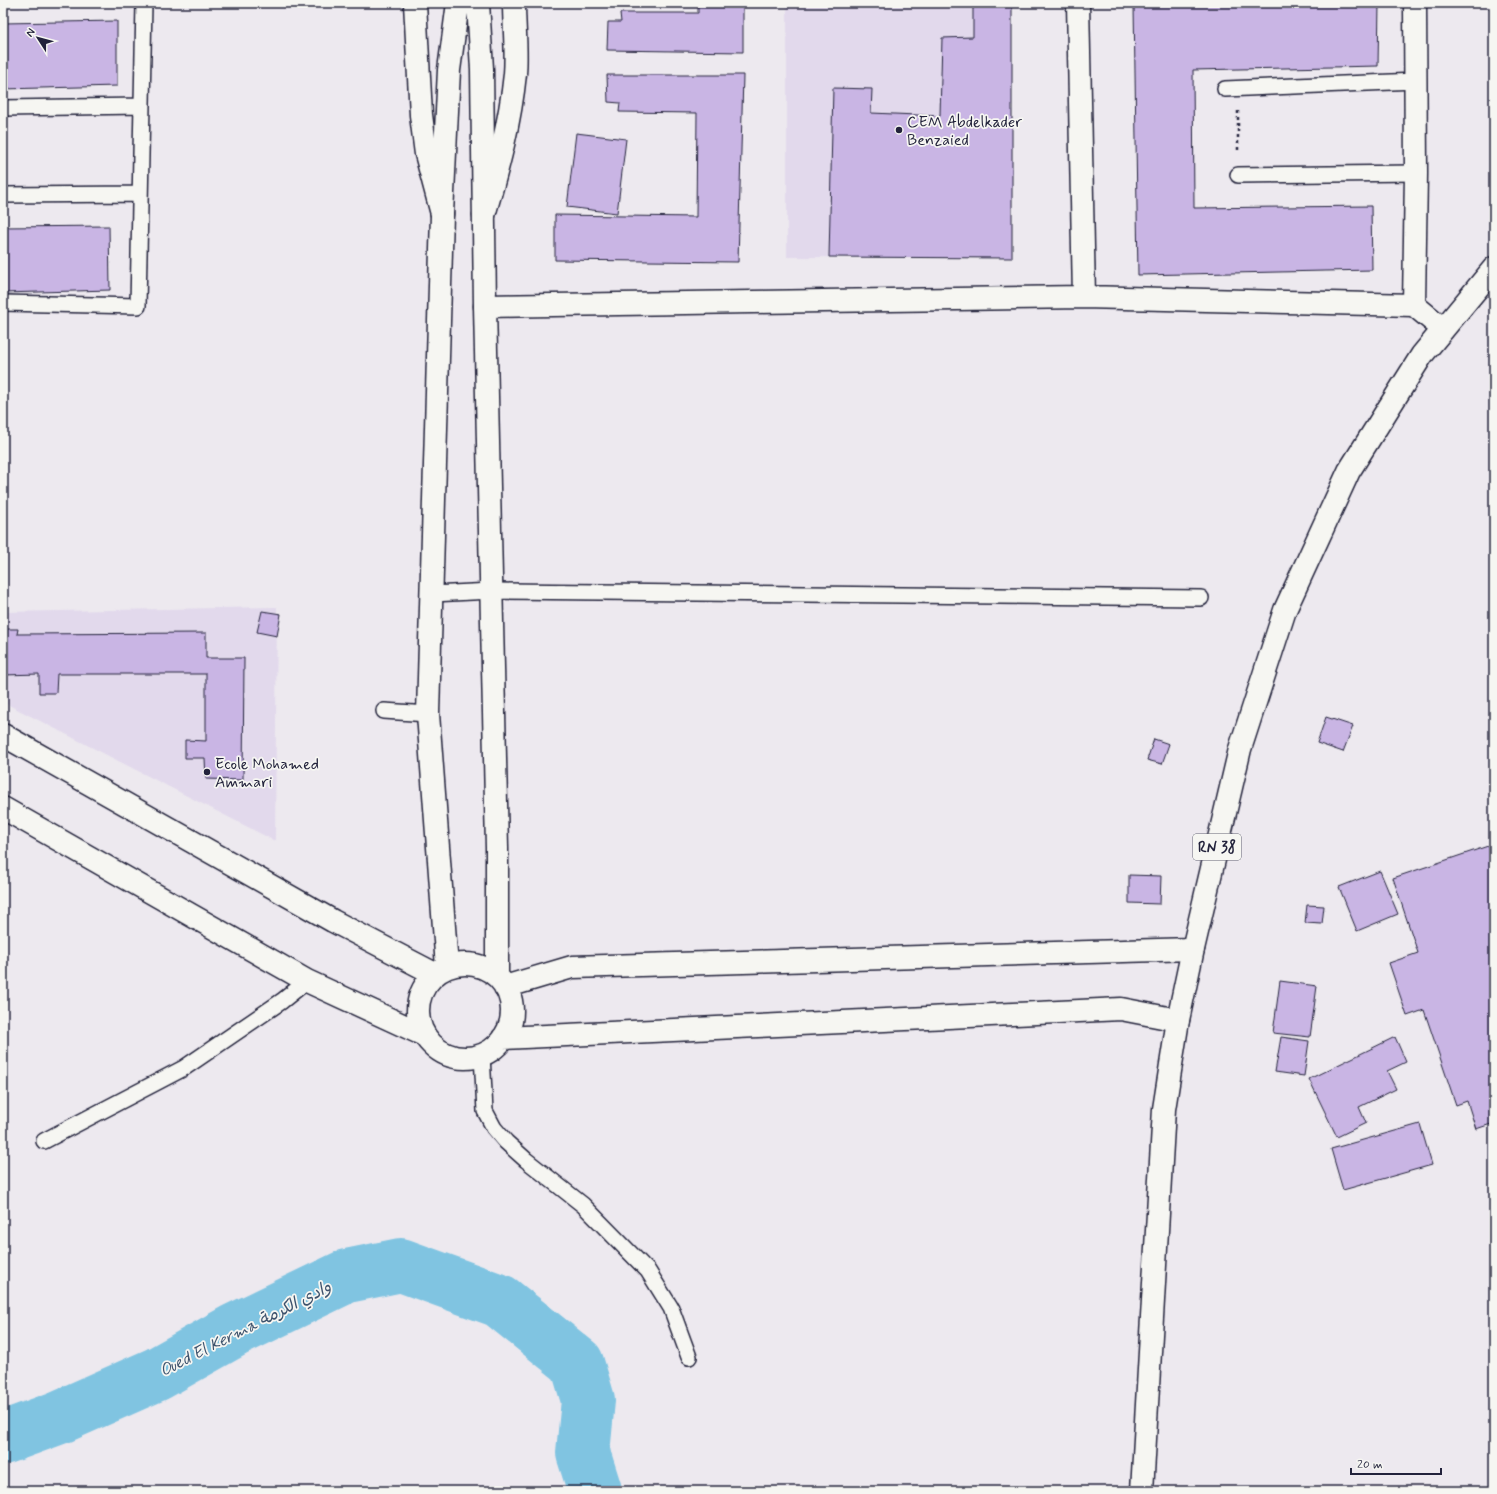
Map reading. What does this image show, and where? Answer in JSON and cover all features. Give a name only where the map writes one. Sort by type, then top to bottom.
[{"type":"main road","points":[[415,3],[423,130],[432,184],[442,214]]},
{"type":"main road","points":[[441,971],[428,714],[442,214],[449,70],[458,3]]},
{"type":"main road","points":[[478,3],[482,69],[485,306],[501,981]]},
{"type":"main road","points":[[484,214],[503,149],[510,115],[515,72],[514,3]]},
{"type":"main road","points":[[1078,3],[1084,297]]},
{"type":"main road","points":[[1414,305],[1416,173],[1415,3]]},
{"type":"main road","name":"RN 38","points":[[1142,1491],[1164,1109],[1178,1020],[1240,748],[1284,610],[1349,471],[1422,355],[1494,268]]},
{"type":"main road","points":[[485,306],[1084,297],[1414,305],[1443,330]]},
{"type":"main road","points":[[3,735],[326,917],[441,971]]},
{"type":"main road","points":[[3,808],[307,981],[424,1035]]},
{"type":"main road","points":[[501,981],[572,967],[1193,949]]},
{"type":"main road","points":[[460,964],[473,964],[486,968],[501,981],[510,999],[512,1012],[509,1026],[503,1038],[494,1047],[482,1054],[470,1058],[456,1057],[443,1053],[432,1045],[424,1035],[419,1022],[417,1009],[420,996],[426,984],[441,971],[460,964]]},
{"type":"main road","points":[[503,1038],[1121,1009],[1178,1020]]},
{"type":"lane","points":[[3,303],[138,306],[144,3]]},
{"type":"lane","points":[[1231,89],[1416,81]]},
{"type":"lane","points":[[3,108],[142,106]]},
{"type":"lane","points":[[1238,174],[1416,173]]},
{"type":"lane","points":[[3,195],[140,194]]},
{"type":"lane","points":[[432,594],[492,591],[1201,598]]},
{"type":"lane","points":[[384,711],[428,714]]},
{"type":"lane","points":[[44,1141],[184,1068],[282,1001],[307,981]]},
{"type":"lane","points":[[482,1054],[485,1111],[494,1128],[506,1142],[526,1160],[583,1205],[648,1271],[671,1308],[689,1357]]},
{"type":"path","points":[[1231,89],[1238,174]]},
{"type":"shaded area","name":"CEM Abdelkader Benzaied","points":[[787,3],[1012,3],[1012,258],[787,257]]},
{"type":"shaded area","name":"Ecole Mohamed Ammari","points":[[277,607],[275,841],[3,702],[3,612]]},
{"type":"building","points":[[698,3],[743,3],[743,52],[607,50],[608,22],[621,22],[620,13],[698,13]]},
{"type":"building","points":[[973,3],[1012,3],[1012,258],[829,257],[833,88],[872,89],[871,113],[940,116],[942,38],[973,37]]},
{"type":"building","points":[[1379,3],[1378,66],[1193,70],[1194,208],[1371,206],[1372,270],[1138,275],[1134,5]]},
{"type":"building","points":[[117,21],[117,86],[3,89],[3,23]]},
{"type":"building","points":[[607,75],[743,75],[738,262],[555,260],[555,215],[696,217],[697,113],[619,112],[620,103],[608,102]]},
{"type":"building","points":[[576,133],[626,139],[617,213],[567,207]]},
{"type":"building","points":[[109,226],[110,290],[3,293],[3,227]]},
{"type":"building","points":[[262,611],[281,614],[277,636],[257,632]]},
{"type":"building","points":[[3,629],[18,629],[17,634],[206,633],[206,658],[244,658],[243,780],[206,779],[205,758],[185,758],[185,740],[206,741],[206,674],[57,674],[56,693],[39,693],[39,674],[3,675]]},
{"type":"building","points":[[1326,717],[1353,726],[1343,752],[1317,743]]},
{"type":"building","points":[[1154,739],[1169,744],[1162,764],[1147,760]]},
{"type":"building","points":[[1494,844],[1494,1123],[1476,1129],[1467,1101],[1456,1105],[1424,1010],[1407,1016],[1389,963],[1418,953],[1393,878]]},
{"type":"building","points":[[1380,871],[1398,914],[1357,931],[1339,887]]},
{"type":"building","points":[[1129,875],[1161,876],[1160,904],[1129,903]]},
{"type":"building","points":[[1307,905],[1324,906],[1322,924],[1305,923]]},
{"type":"building","points":[[1280,981],[1317,986],[1310,1037],[1273,1033]]},
{"type":"building","points":[[1281,1037],[1309,1041],[1304,1076],[1275,1072]]},
{"type":"building","points":[[1395,1037],[1406,1062],[1387,1071],[1396,1089],[1359,1107],[1366,1123],[1337,1137],[1309,1079]]},
{"type":"building","points":[[1420,1124],[1432,1165],[1343,1190],[1331,1149]]},
{"type":"waterway","name":"Oued El Kerma وادي الكرمة","points":[[3,1438],[60,1417],[157,1374],[235,1330],[347,1276],[401,1265],[500,1301],[577,1363],[588,1400],[583,1453],[595,1491]]},
{"type":"place","name":"CEM Abdelkader Benzaied","points":[[899,130]]},
{"type":"place","name":"Ecole Mohamed Ammari","points":[[207,772]]}]
